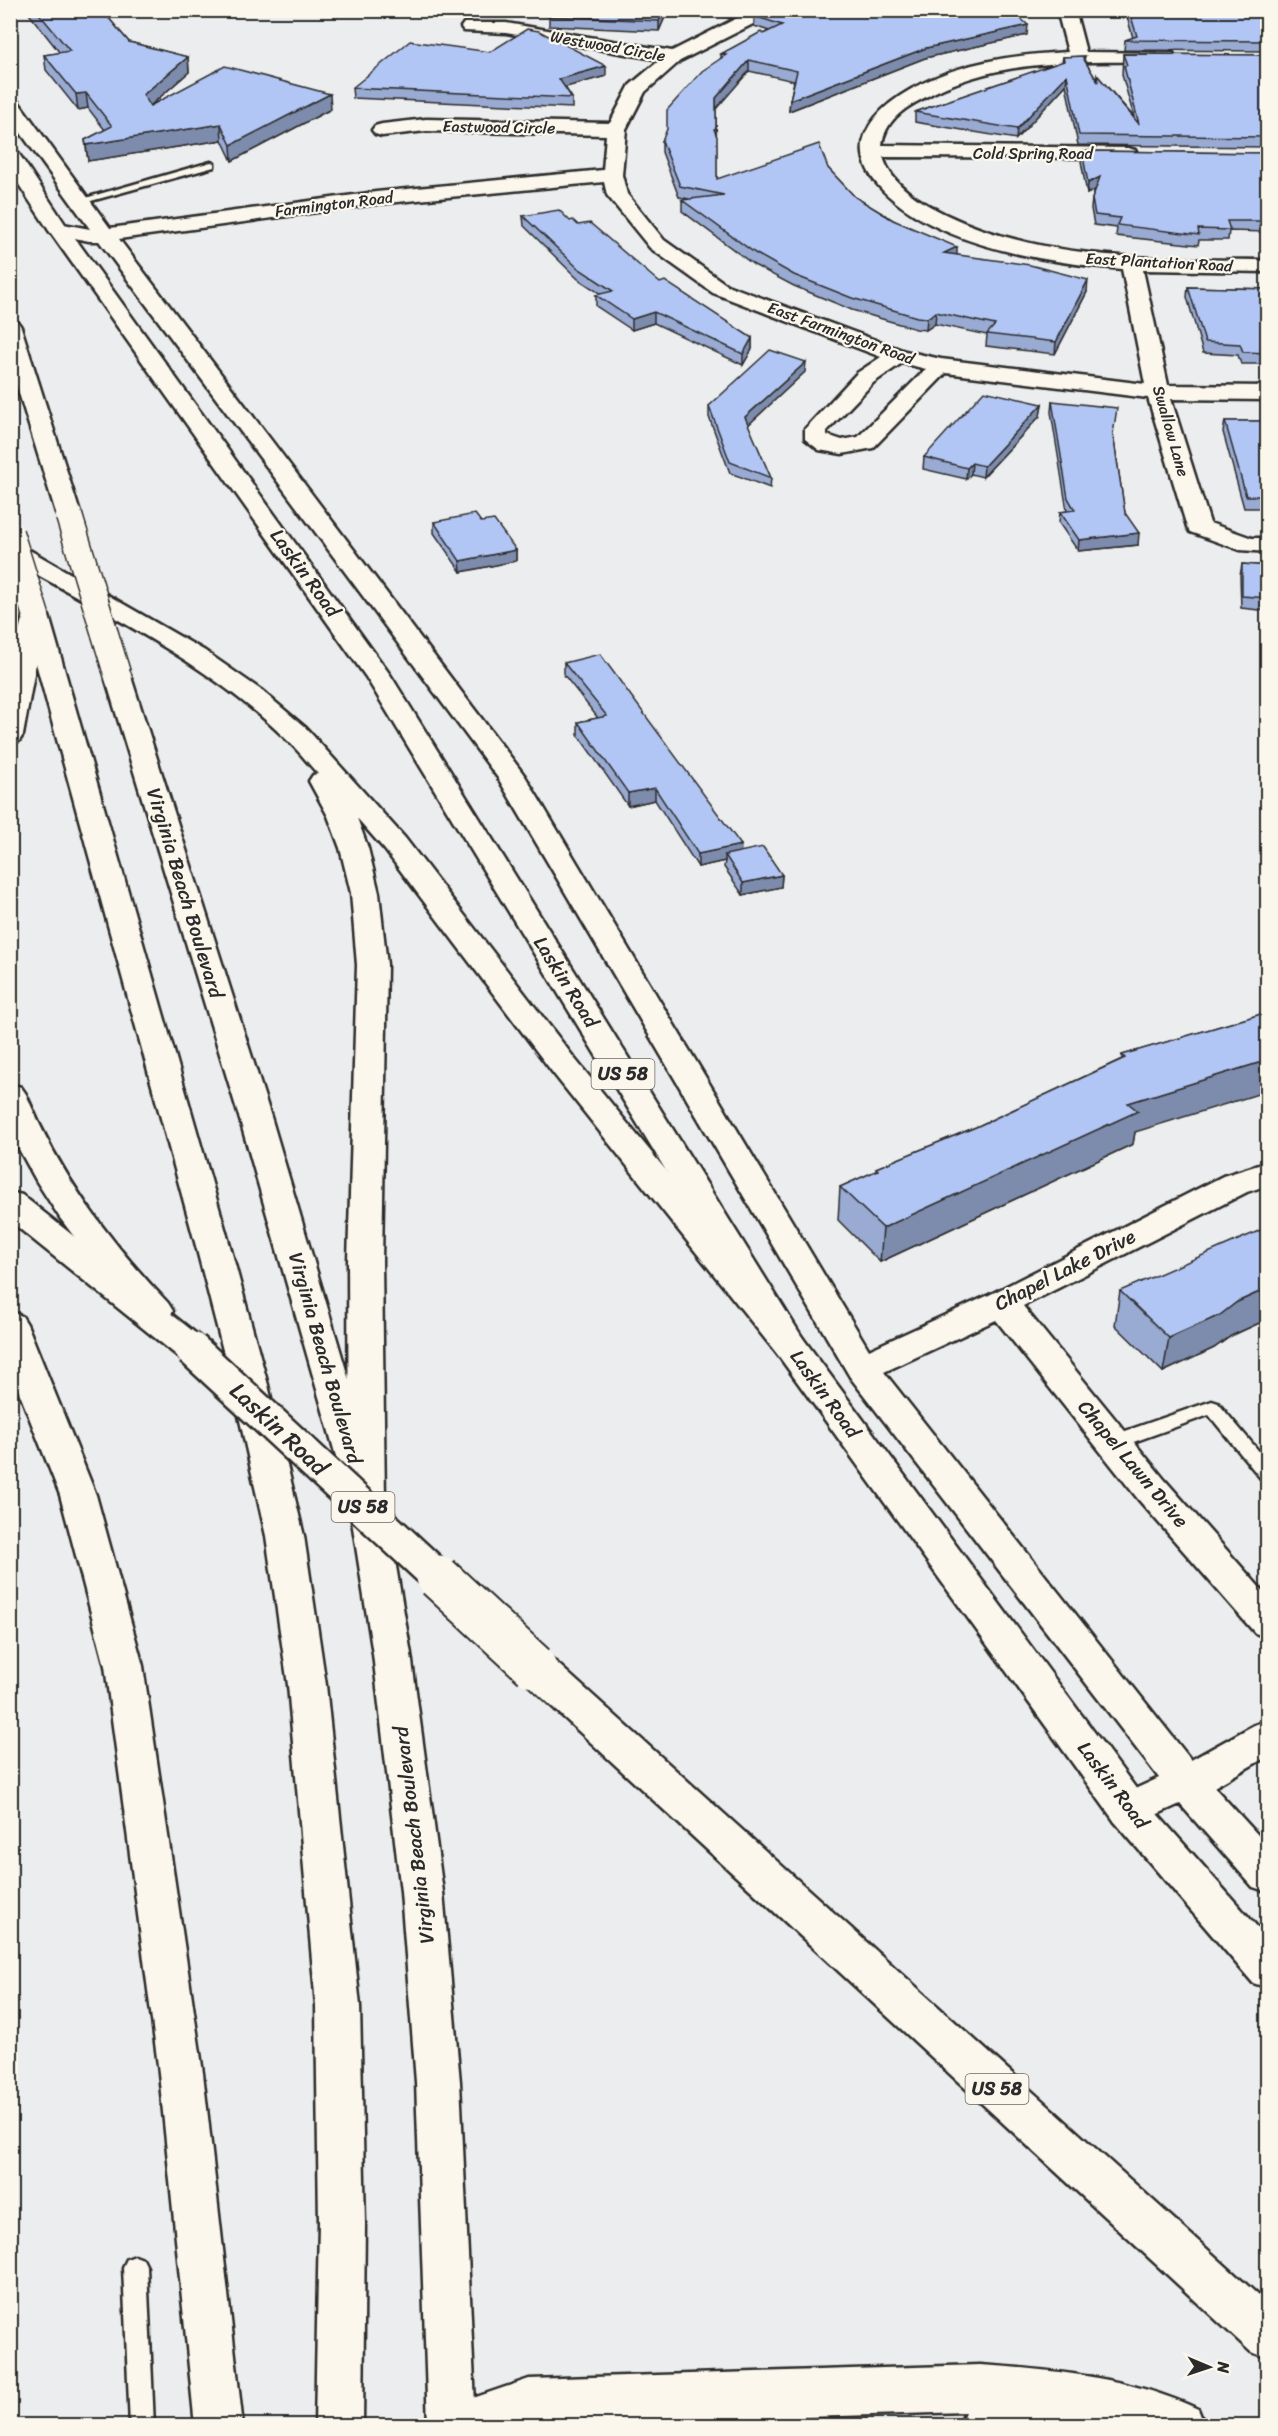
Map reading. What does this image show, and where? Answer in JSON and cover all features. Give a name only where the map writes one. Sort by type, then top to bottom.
[{"type":"main road","points":[[615,185],[616,129],[637,89],[674,57],[751,18],[778,10]]},
{"type":"main road","points":[[1066,10],[1078,57]]},
{"type":"main road","name":"Westwood Circle","points":[[470,27],[506,28],[674,57]]},
{"type":"main road","points":[[871,152],[875,130],[885,116],[912,96],[937,83],[1021,61],[1078,57],[1184,57]]},
{"type":"main road","points":[[10,104],[113,246],[512,776],[862,1368],[1186,1783],[1268,1875]]},
{"type":"main road","name":"Eastwood Circle","points":[[382,130],[426,125],[616,129]]},
{"type":"main road","name":"Cold Spring Road","points":[[871,152],[1144,154]]},
{"type":"main road","name":"East Plantation Road","points":[[871,152],[876,167],[888,185],[920,210],[994,240],[1068,256],[1131,264],[1268,266]]},
{"type":"main road","name":"Laskin Road","points":[[10,155],[58,230],[378,676],[790,1346],[1129,1810],[1268,1970]]},
{"type":"main road","name":"Farmington Road","points":[[113,246],[376,198],[615,185]]},
{"type":"main road","name":"Farmington Road","points":[[58,230],[89,235],[113,246],[140,250],[206,236],[312,220],[615,185]]},
{"type":"main road","name":"East Farmington Road","points":[[615,185],[657,244],[720,289],[898,356],[941,366],[1158,392],[1268,393]]},
{"type":"main road","name":"Farmington Road","points":[[96,282],[113,246]]},
{"type":"main road","name":"Swallow Lane","points":[[1131,264],[1158,392],[1199,527],[1249,544],[1268,545]]},
{"type":"main road","name":"Virginia Beach Boulevard","points":[[10,327],[256,1120],[367,1502],[392,1654],[422,1892],[438,2082],[452,2426]]},
{"type":"main road","points":[[898,356],[865,378],[816,429],[814,433],[817,439],[842,447],[865,443],[941,366]]},
{"type":"main road","points":[[10,533],[36,616],[216,1257],[250,1385],[285,1536],[307,1684],[338,2007],[342,2223],[339,2426]]},
{"type":"main road","points":[[10,549],[196,656],[252,696],[297,734],[395,844],[564,1066],[790,1346]]},
{"type":"main road","points":[[10,735],[36,616]]},
{"type":"main road","points":[[297,734],[342,816],[350,838],[365,893],[370,942],[372,977],[366,1261],[367,1502]]},
{"type":"main road","name":"US 58","points":[[10,1094],[19,1117],[52,1181],[91,1236],[138,1292],[192,1348]]},
{"type":"main road","name":"Chapel Lake Drive","points":[[862,1368],[1001,1303],[1235,1184],[1268,1173]]},
{"type":"main road","points":[[10,1203],[192,1348]]},
{"type":"main road","name":"Chapel Lawn Drive","points":[[1001,1303],[1114,1442],[1268,1623]]},
{"type":"main road","points":[[10,1324],[78,1495],[124,1666],[181,2073],[219,2426]]},
{"type":"main road","name":"Laskin Road","points":[[192,1348],[534,1666],[1268,2336]]},
{"type":"main road","points":[[1129,1810],[1264,1745]]},
{"type":"main road","points":[[458,2426],[530,2402],[980,2388],[1060,2394],[1164,2418],[1181,2426]]},
{"type":"main road","points":[[983,2426],[1097,2401]]},
{"type":"lane","points":[[80,201],[211,165]]},
{"type":"lane","points":[[1114,1442],[1212,1407],[1268,1475]]},
{"type":"lane","points":[[135,2267],[142,2426]]},
{"type":"building","points":[[36,10],[102,10],[129,42],[188,57],[143,95],[150,106],[225,66],[330,94],[231,145],[221,124],[86,145],[85,140],[112,126],[86,93],[76,94],[44,55],[70,51]]},
{"type":"building","points":[[557,10],[664,10],[659,21],[549,16]]},
{"type":"building","points":[[771,10],[1011,10],[1028,25],[926,48],[790,100],[797,71],[749,60],[716,98],[716,128],[714,129],[717,137],[717,179],[819,144],[828,168],[855,197],[893,220],[957,247],[944,253],[1030,265],[1088,280],[1056,342],[987,334],[995,325],[936,312],[927,318],[917,317],[852,298],[794,275],[755,253],[682,200],[724,195],[680,186],[662,141],[667,129],[667,110],[702,71],[726,55],[721,54],[761,32],[763,34],[782,25],[754,16]]},
{"type":"building","points":[[1129,10],[1268,10],[1268,41],[1125,40],[1137,36]]},
{"type":"building","points":[[527,29],[539,31],[606,66],[559,79],[572,98],[352,88],[410,41],[490,52]]},
{"type":"building","points":[[1123,54],[1268,55],[1268,137],[1079,135],[1067,75],[1017,129],[915,112],[1064,61],[1063,57],[1085,56],[1083,58],[1098,82],[1097,75],[1139,124]]},
{"type":"building","points":[[1082,151],[1268,153],[1268,221],[1227,221],[1230,230],[1198,229],[1199,235],[1117,225],[1120,218],[1095,215],[1092,199],[1100,177],[1088,183]]},
{"type":"building","points":[[559,210],[570,221],[573,220],[578,225],[590,223],[660,283],[665,281],[752,338],[743,354],[654,312],[632,319],[596,295],[613,291],[578,268],[523,216]]},
{"type":"building","points":[[1188,287],[1268,289],[1268,353],[1243,352],[1240,344],[1205,342]]},
{"type":"building","points":[[770,350],[806,362],[745,417],[771,478],[730,462],[709,406]]},
{"type":"building","points":[[984,391],[1042,404],[984,466],[972,463],[967,468],[924,457]]},
{"type":"building","points":[[1052,401],[1117,408],[1113,434],[1125,513],[1139,533],[1079,540],[1060,512],[1075,510],[1068,498]]},
{"type":"building","points":[[1225,421],[1268,421],[1268,496],[1246,496]]},
{"type":"building","points":[[475,514],[481,522],[494,520],[516,550],[460,561],[434,522]]},
{"type":"building","points":[[1242,564],[1268,566],[1268,598],[1242,596]]},
{"type":"building","points":[[600,654],[741,845],[698,854],[655,788],[628,793],[578,722],[607,716],[564,663]]},
{"type":"building","points":[[763,847],[782,875],[743,883],[725,855]]},
{"type":"building","points":[[1268,1012],[1268,1060],[1128,1103],[1138,1111],[883,1228],[840,1187],[878,1170],[876,1168],[976,1127],[1125,1058],[1122,1055]]},
{"type":"building","points":[[1268,1227],[1268,1288],[1237,1302],[1220,1315],[1169,1338],[1120,1291]]}]
